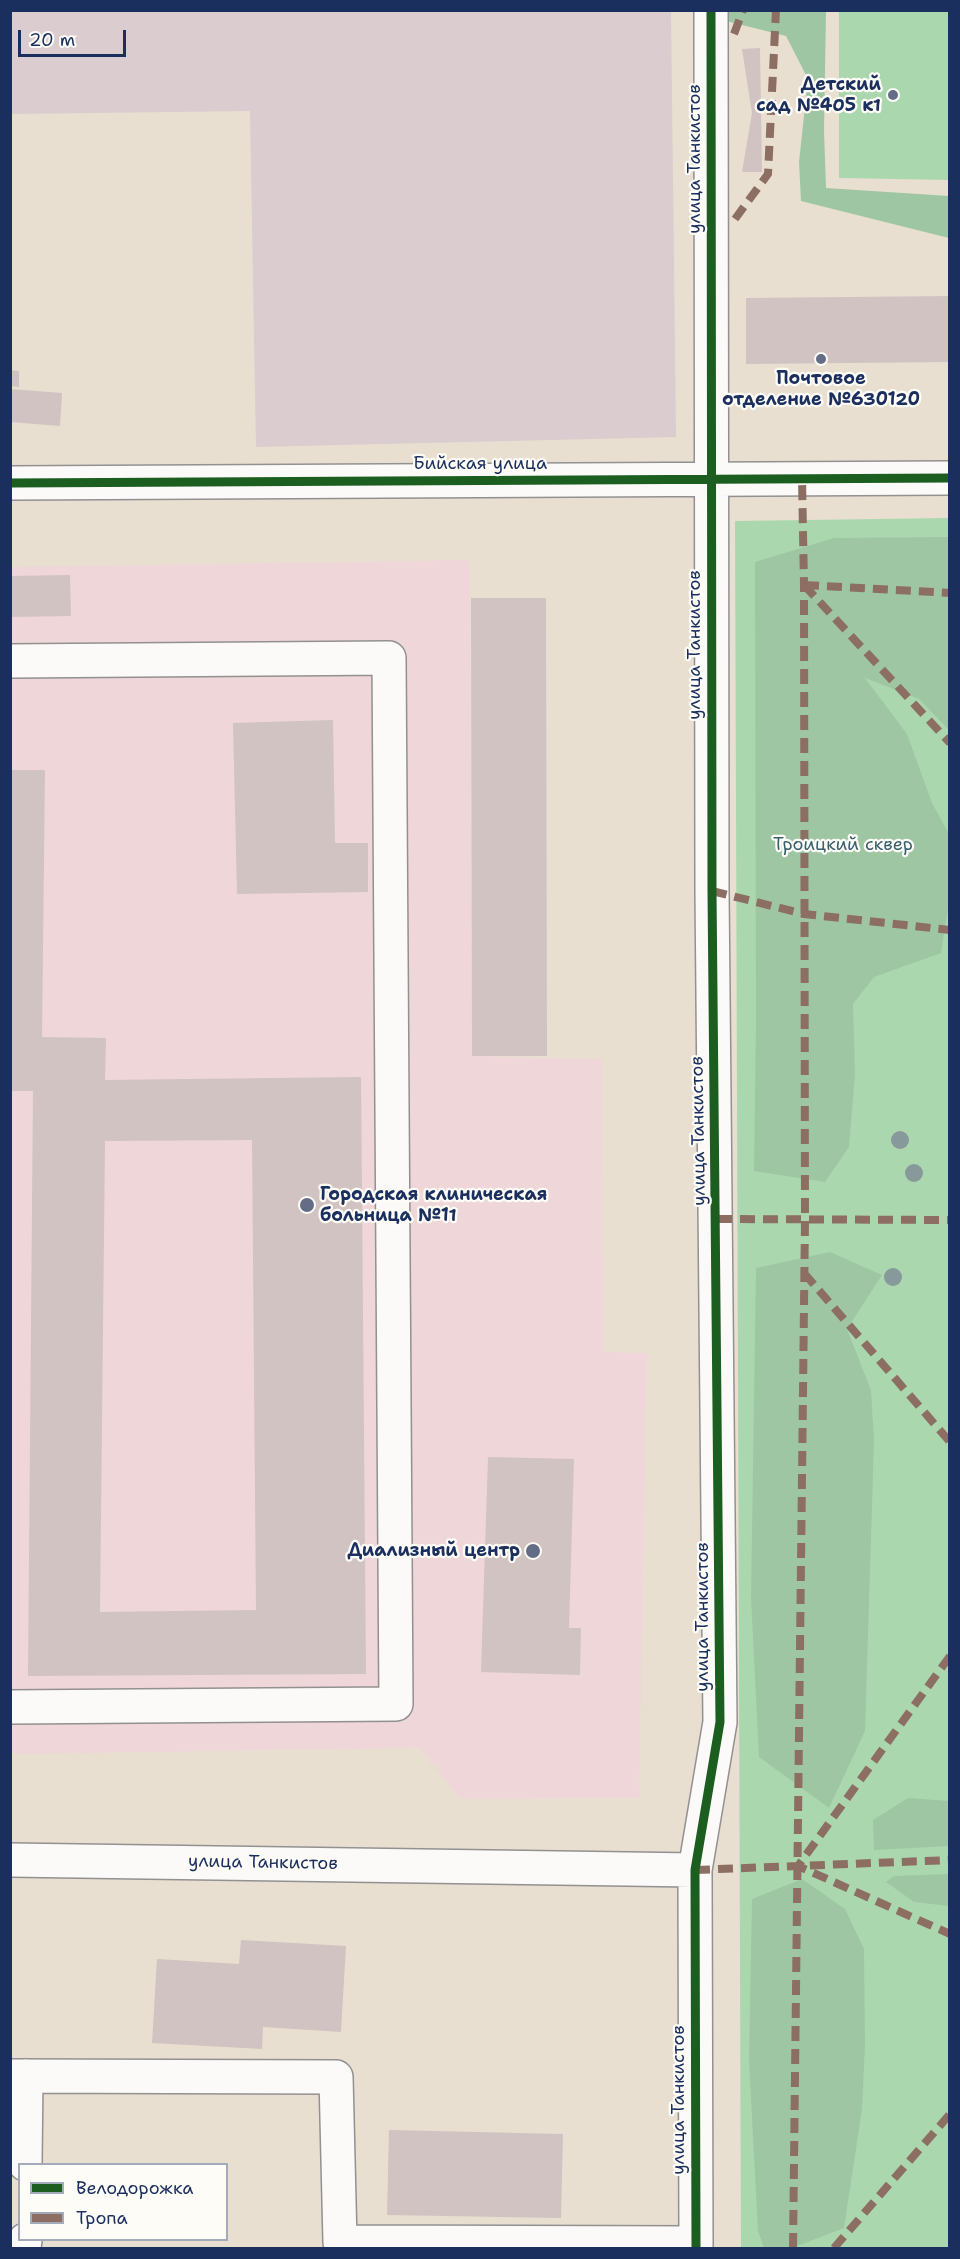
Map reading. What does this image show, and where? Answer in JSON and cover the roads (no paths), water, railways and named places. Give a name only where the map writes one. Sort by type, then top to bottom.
[{"type":"street","name":"улица Танкистов","points":[[696,2246],[695,1870],[720,1722],[717,1220],[712,891],[711,10]]},
{"type":"street","name":"Бийская улица","points":[[10,483],[950,478]]},
{"type":"street","points":[[10,661],[389,658],[396,1704],[10,1707]]},
{"type":"street","name":"улица Танкистов","points":[[10,1860],[695,1870]]},
{"type":"street","points":[[25,2163],[18,2076],[336,2077],[340,2242],[696,2246]]},
{"type":"place","name":"Детский сад №405 к1","points":[[893,95]]},
{"type":"place","name":"Почтовое отделение №630120","points":[[821,359]]},
{"type":"place","name":"Городская клиническая больница №11","points":[[307,1205]]},
{"type":"place","name":"Диализный центр","points":[[533,1551]]},
{"type":"park label","name":"Троицкий сквер","points":[[843,845]]}]
